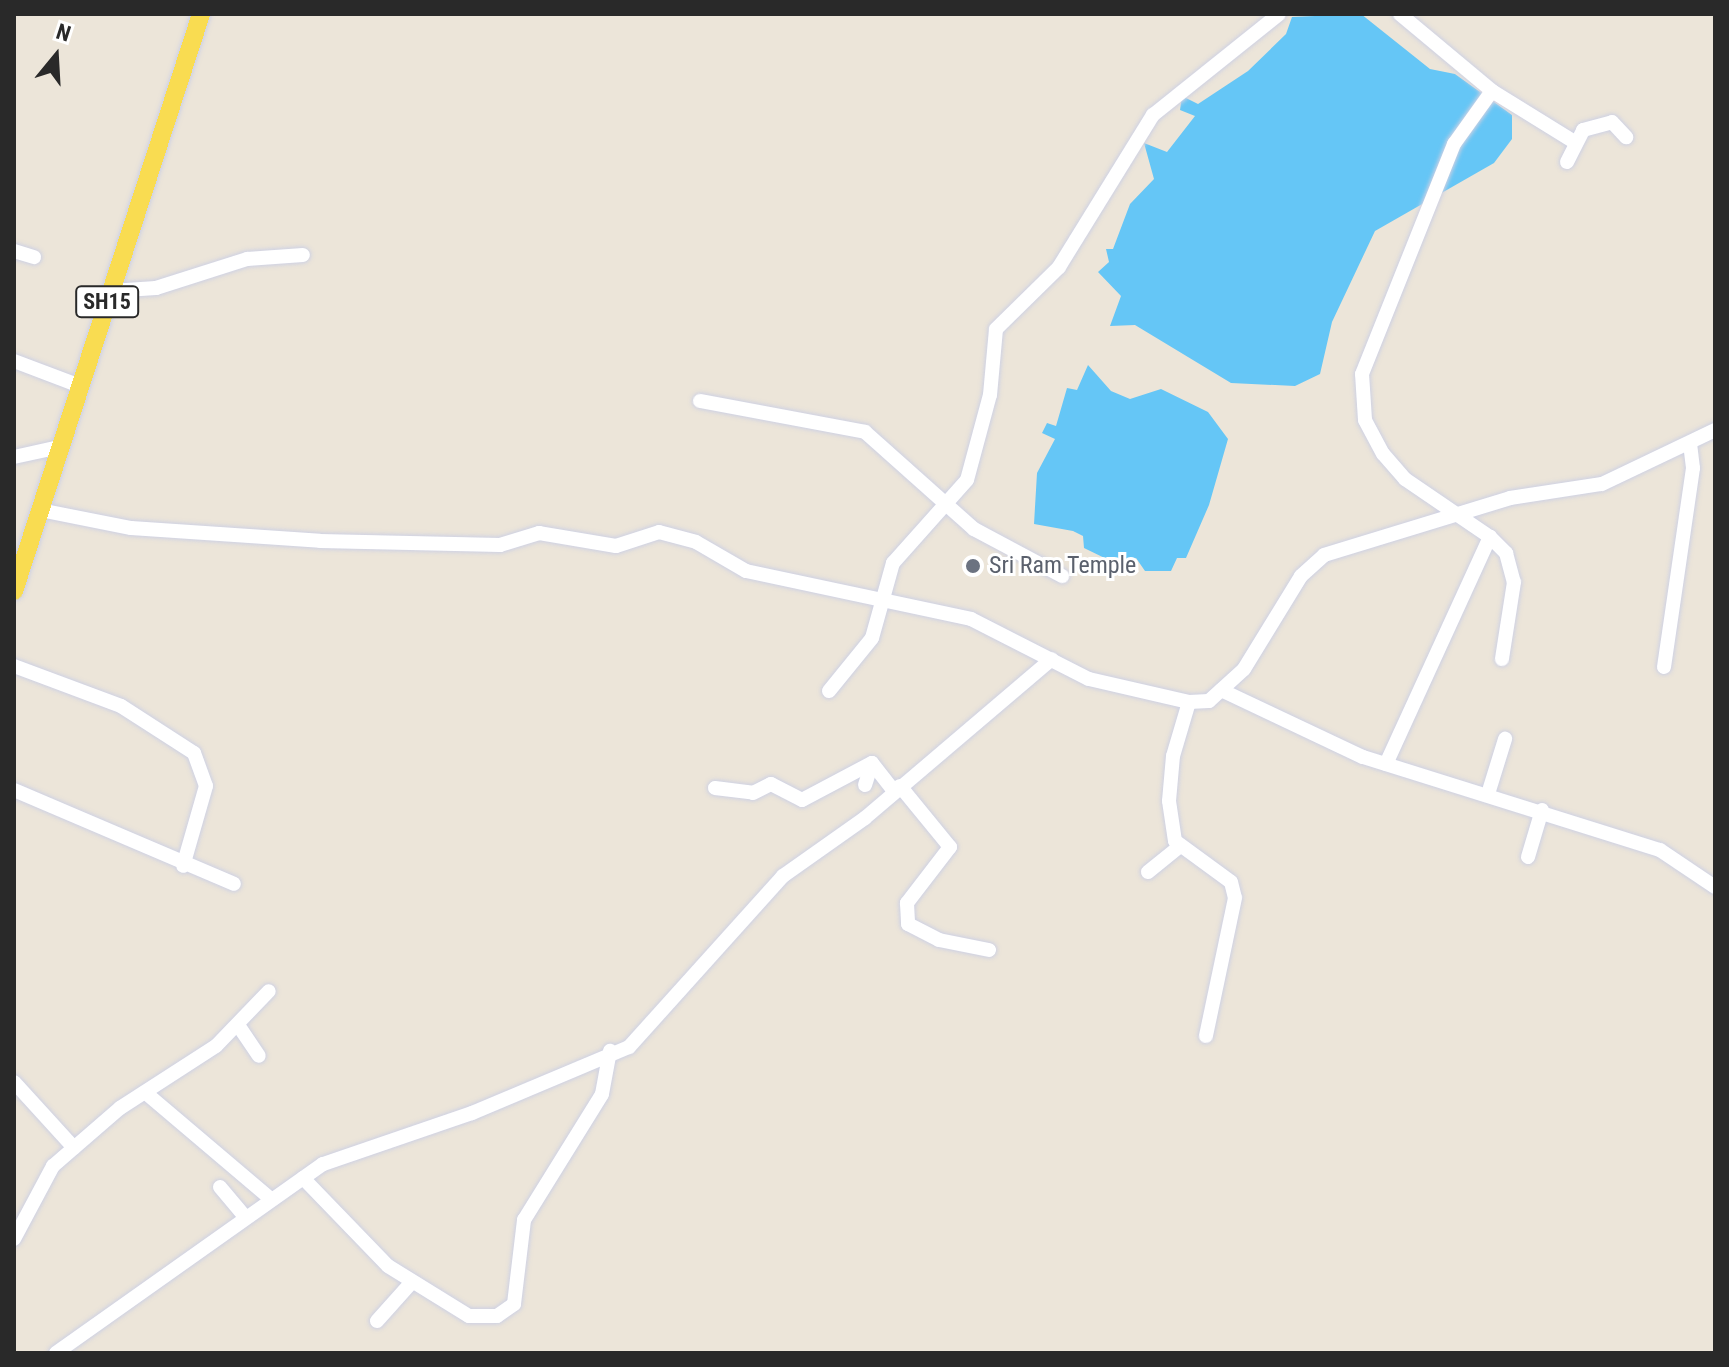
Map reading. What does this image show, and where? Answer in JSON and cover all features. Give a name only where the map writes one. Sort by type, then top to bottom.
[{"type":"main road","name":"SH15","points":[[14,591],[201,14]]},
{"type":"street","points":[[829,691],[863,654],[888,602],[893,563],[975,461],[996,329],[1059,267],[1153,115],[1279,14]]},
{"type":"street","points":[[1400,14],[1415,19],[1492,91],[1573,141]]},
{"type":"street","points":[[1492,91],[1454,144],[1362,374],[1365,420],[1383,454],[1490,537],[1506,553],[1514,582],[1502,659]]},
{"type":"street","points":[[1567,162],[1573,141],[1583,130],[1612,122],[1626,137]]},
{"type":"street","points":[[14,251],[34,257]]},
{"type":"street","points":[[111,291],[144,291],[247,259],[303,255]]},
{"type":"street","points":[[14,361],[80,386]]},
{"type":"street","points":[[700,401],[865,432],[992,542],[1062,576]]},
{"type":"street","points":[[40,510],[131,528],[320,541],[500,545],[539,533],[616,546],[659,532],[696,542],[746,571],[981,622],[1089,679],[1189,702],[1221,690],[1244,669],[1301,576],[1324,555],[1455,512],[1602,484],[1690,445],[1715,430]]},
{"type":"street","points":[[1664,667],[1693,468],[1690,445]]},
{"type":"street","points":[[14,457],[59,447]]},
{"type":"street","points":[[1386,764],[1490,537]]},
{"type":"street","points":[[64,1351],[243,1214],[303,1178],[610,1051],[629,1047],[783,876],[814,860],[1052,659]]},
{"type":"street","points":[[14,666],[121,706],[194,753],[206,786],[183,866]]},
{"type":"street","points":[[1221,690],[1386,764],[1542,810],[1660,850],[1715,887]]},
{"type":"street","points":[[1189,702],[1169,801],[1179,847],[1231,882],[1235,898],[1206,1036]]},
{"type":"street","points":[[1488,794],[1505,739]]},
{"type":"street","points":[[872,763],[950,847],[907,903],[908,924],[939,940],[989,950]]},
{"type":"street","points":[[715,788],[753,793],[771,784],[802,800],[872,763]]},
{"type":"street","points":[[865,785],[872,763]]},
{"type":"street","points":[[848,790],[853,774]]},
{"type":"street","points":[[14,790],[183,866],[234,884]]},
{"type":"street","points":[[1528,857],[1542,810]]},
{"type":"street","points":[[1148,872],[1179,847]]},
{"type":"street","points":[[14,1239],[53,1166],[238,1025],[269,991]]},
{"type":"street","points":[[238,1025],[259,1056]]},
{"type":"street","points":[[303,1178],[356,1240],[411,1283],[469,1316],[497,1316],[514,1304],[524,1220],[602,1094],[610,1051]]},
{"type":"street","points":[[14,1082],[74,1148]]},
{"type":"street","points":[[147,1094],[271,1199]]},
{"type":"street","points":[[220,1187],[243,1214]]},
{"type":"street","points":[[377,1321],[411,1283]]},
{"type":"water","points":[[1361,14],[1430,69],[1455,74],[1512,115],[1512,139],[1494,163],[1375,231],[1332,322],[1320,374],[1295,386],[1231,383],[1135,325],[1110,326],[1121,296],[1098,272],[1109,262],[1106,249],[1113,249],[1130,204],[1154,179],[1144,143],[1167,152],[1195,116],[1180,110],[1182,96],[1198,104],[1248,71],[1286,34],[1292,17]]},
{"type":"water","points":[[1088,365],[1111,391],[1130,399],[1161,389],[1208,412],[1228,439],[1209,505],[1186,558],[1177,558],[1171,571],[1145,571],[1136,558],[1119,565],[1084,548],[1083,536],[1073,531],[1034,524],[1037,473],[1055,439],[1042,433],[1047,423],[1056,426],[1067,388],[1077,390]]},
{"type":"place","name":"Sri Ram Temple","points":[[973,566]]}]
